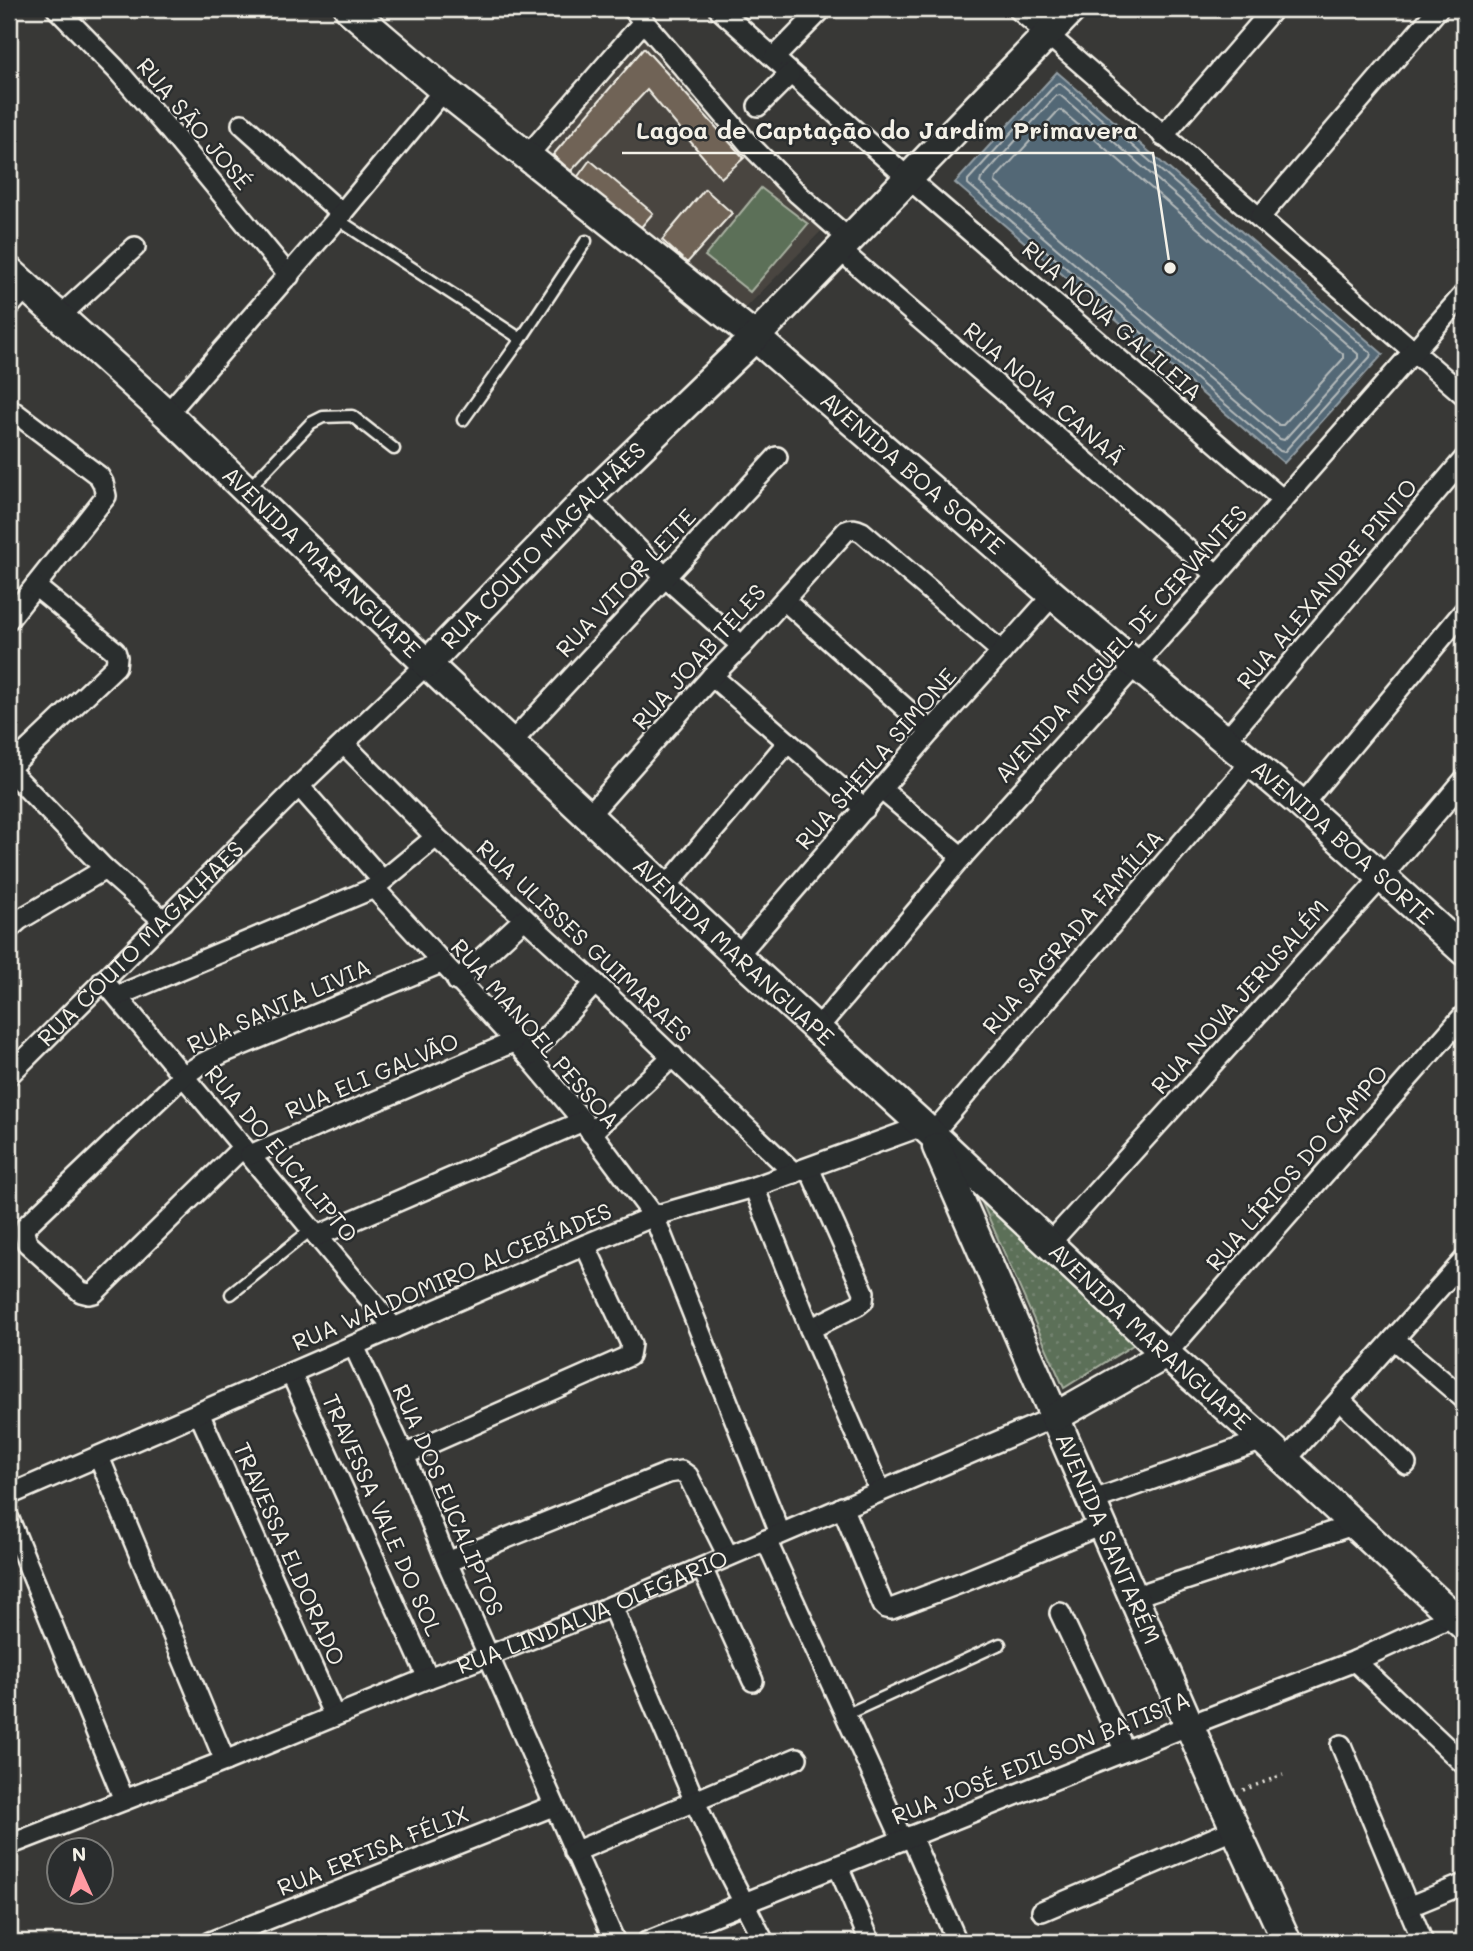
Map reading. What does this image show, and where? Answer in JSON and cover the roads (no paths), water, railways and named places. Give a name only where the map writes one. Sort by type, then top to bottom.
[{"type":"street","name":"RUA SÃO JOSÉ","points":[[57,9],[116,69],[289,276]]},
{"type":"street","name":"RUA NOVA GALILEIA","points":[[719,9],[909,179],[1283,500]]},
{"type":"street","points":[[774,58],[822,9]]},
{"type":"street","points":[[1018,9],[1464,395]]},
{"type":"street","name":"RUA COUTO MAGALHÃES","points":[[9,1075],[299,786],[427,664],[588,498],[755,337],[1072,9]]},
{"type":"street","points":[[1163,136],[1273,9]]},
{"type":"street","points":[[1260,218],[1438,9]]},
{"type":"street","name":"AVENIDA BOA SORTE","points":[[360,12],[444,90],[755,337],[1135,665],[1227,740],[1381,878],[1463,947]]},
{"type":"street","points":[[528,155],[638,15]]},
{"type":"street","name":"RUA NOVA CANAÃ","points":[[638,15],[748,143],[845,245],[1217,575]]},
{"type":"street","points":[[758,106],[790,74]]},
{"type":"street","points":[[167,414],[340,217],[444,90]]},
{"type":"street","points":[[242,124],[340,217]]},
{"type":"street","points":[[60,317],[135,247]]},
{"type":"street","name":"AVENIDA MARANGUAPE","points":[[14,288],[60,317],[167,414],[737,956],[1458,1621]]},
{"type":"street","name":"AVENIDA MIGUEL DE CERVANTES","points":[[817,1029],[962,857],[1217,575],[1464,294]]},
{"type":"street","points":[[9,408],[99,476],[106,490],[106,496],[9,619]]},
{"type":"street","name":"RUA VITOR LEITE","points":[[512,743],[777,457]]},
{"type":"street","name":"RUA ALEXANDRE PINTO","points":[[1227,740],[1464,459]]},
{"type":"street","points":[[588,498],[665,577],[742,646]]},
{"type":"street","name":"RUA JOAB TELES","points":[[589,815],[846,531],[856,529],[862,532],[1002,652]]},
{"type":"street","points":[[35,586],[115,651],[117,661],[116,666],[9,769],[105,869],[164,921]]},
{"type":"street","name":"RUA SHEILA SIMONE","points":[[737,956],[1053,594]]},
{"type":"street","points":[[784,600],[931,731]]},
{"type":"street","points":[[1302,805],[1464,611]]},
{"type":"street","points":[[712,676],[865,808]]},
{"type":"street","points":[[666,887],[788,742]]},
{"type":"street","name":"RUA ULISSES GUIMARAES","points":[[344,744],[436,837],[801,1170]]},
{"type":"street","name":"RUA SAGRADA FAMÍLIA","points":[[927,1130],[1251,762]]},
{"type":"street","name":"RUA NOVA JERUSALÉM","points":[[1049,1244],[1381,878],[1464,780]]},
{"type":"street","name":"RUA MANOEL PESSOA","points":[[299,786],[441,964],[528,1057],[587,1127],[654,1216],[773,1536],[845,1715],[957,1942]]},
{"type":"street","points":[[882,789],[962,857]]},
{"type":"street","points":[[117,996],[378,884],[436,837]]},
{"type":"street","points":[[9,929],[19,920],[105,869]]},
{"type":"street","points":[[457,981],[524,919]]},
{"type":"street","name":"RUA SANTA LIVIA","points":[[94,1293],[81,1292],[27,1243],[24,1232],[26,1226],[183,1076],[223,1053],[441,964]]},
{"type":"street","name":"RUA DO EUCALIPTO","points":[[103,980],[394,1328]]},
{"type":"street","points":[[528,1057],[595,983]]},
{"type":"street","name":"RUA LÍRIOS DO CAMPO","points":[[1166,1354],[1464,1015]]},
{"type":"street","name":"RUA ELI GALVÃO","points":[[94,1293],[246,1151],[513,1042]]},
{"type":"street","points":[[314,1232],[587,1127],[673,1056]]},
{"type":"street","name":"RUA WALDOMIRO ALCEBÍADES","points":[[9,1495],[654,1216],[754,1187],[927,1130]]},
{"type":"street","name":"AVENIDA SANTARÉM","points":[[927,1130],[1287,1942]]},
{"type":"street","points":[[801,1170],[864,1292],[863,1301],[858,1306],[810,1329]]},
{"type":"street","points":[[754,1187],[810,1329],[880,1491]]},
{"type":"street","points":[[404,1455],[629,1356],[631,1344],[585,1245]]},
{"type":"street","points":[[1285,1461],[1464,1262]]},
{"type":"street","points":[[1394,1339],[1464,1399]]},
{"type":"street","name":"RUA DOS EUCALIPTOS","points":[[354,1346],[404,1455],[447,1562],[553,1806],[615,1942]]},
{"type":"street","name":"RUA LINDALVA OLEGÁRIO","points":[[9,1845],[488,1656],[702,1568],[1055,1417],[1166,1354]]},
{"type":"street","name":"TRAVESSA VALE DO SOL","points":[[291,1373],[428,1678]]},
{"type":"street","points":[[1340,1400],[1406,1464]]},
{"type":"street","name":"TRAVESSA ELDORADO","points":[[199,1413],[334,1716]]},
{"type":"street","points":[[842,1507],[883,1605],[894,1609],[963,1582],[1096,1513],[1263,1440]]},
{"type":"street","points":[[99,1457],[225,1761]]},
{"type":"street","points":[[447,1562],[668,1473],[681,1471],[688,1476],[728,1556]]},
{"type":"street","points":[[9,1519],[124,1800]]},
{"type":"street","points":[[1133,1597],[1353,1525]]},
{"type":"street","points":[[702,1568],[753,1681]]},
{"type":"street","points":[[612,1606],[695,1802],[764,1942]]},
{"type":"street","points":[[1060,1613],[1125,1751]]},
{"type":"street","name":"RUA JOSÉ EDILSON BATISTA","points":[[647,1942],[1458,1621]]},
{"type":"street","points":[[1355,1661],[1464,1764]]},
{"type":"street","points":[[1341,1745],[1423,1942]]},
{"type":"street","points":[[574,1852],[797,1758]]},
{"type":"street","name":"RUA ERFISA FÉLIX","points":[[210,1942],[553,1806]]},
{"type":"street","points":[[1042,1911],[1235,1829]]},
{"type":"street","points":[[838,1866],[870,1942]]},
{"type":"street","points":[[1408,1907],[1464,1884]]},
{"type":"lane","points":[[340,217],[521,340]]},
{"type":"lane","points":[[463,420],[521,340],[586,241]]},
{"type":"lane","points":[[247,489],[312,424],[323,417],[352,416],[394,449]]},
{"type":"lane","points":[[231,1294],[314,1232]]},
{"type":"lane","points":[[845,1715],[1000,1644]]},
{"type":"water","points":[[1057,72],[1383,354],[1284,463],[955,183]]},
{"type":"place","name":"Lagoa de Captação do Jardim Primavera","points":[[1170,268]]}]
